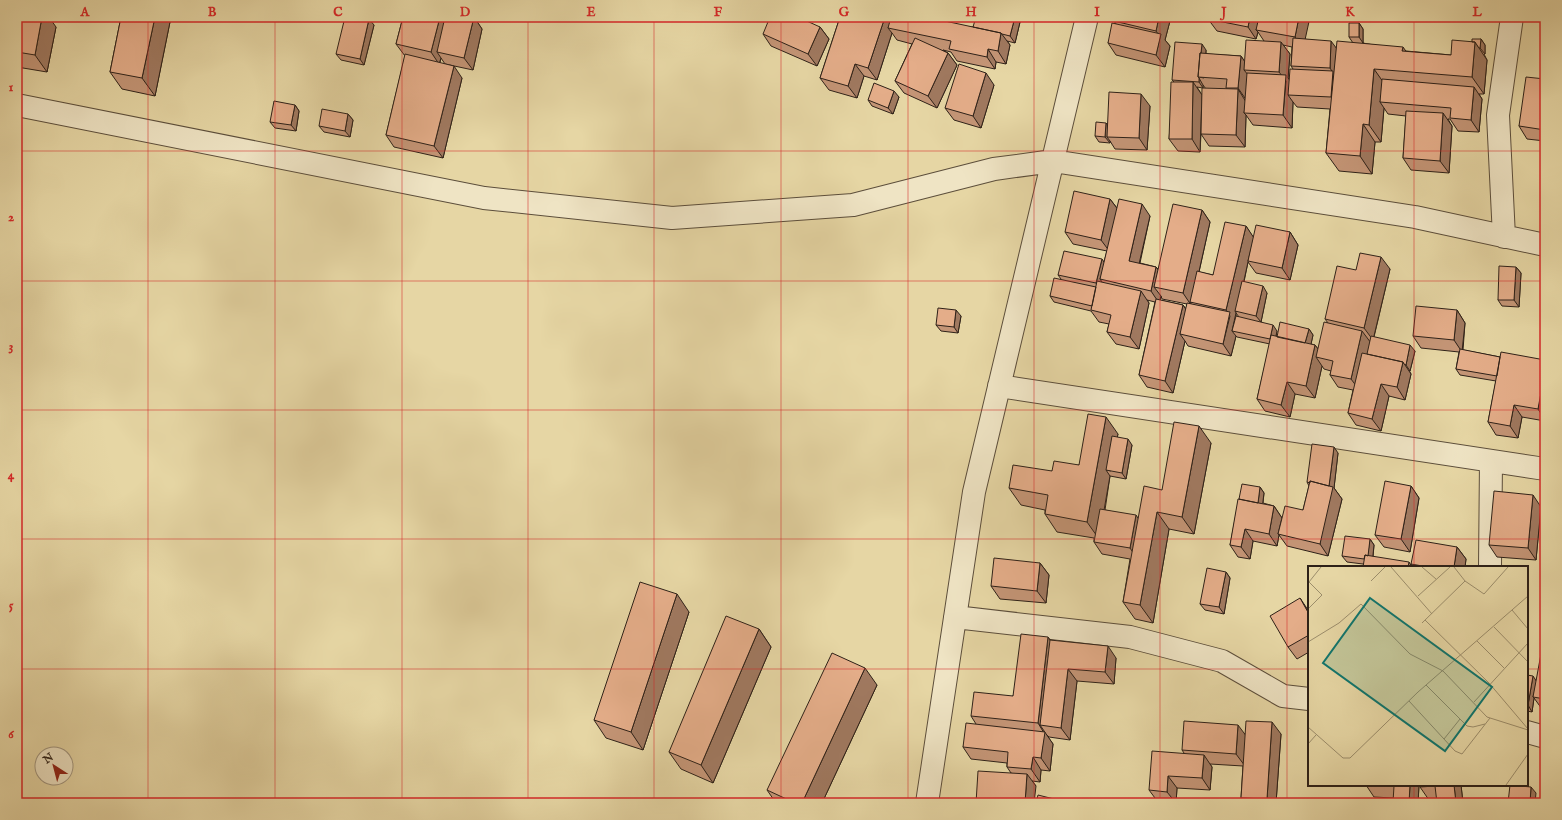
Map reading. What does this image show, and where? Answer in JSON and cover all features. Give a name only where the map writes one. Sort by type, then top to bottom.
[{"type":"street","points":[[927,803],[974,492],[1087,17]]},
{"type":"street","points":[[1504,236],[1498,115],[1512,17]]},
{"type":"street","points":[[17,105],[484,198],[672,218],[853,205],[994,169],[1053,161],[1416,218],[1545,245]]},
{"type":"street","points":[[999,386],[1545,470]]},
{"type":"street","points":[[1490,566],[1491,461]]},
{"type":"street","points":[[955,617],[1130,637],[1222,661],[1283,696],[1308,699]]},
{"type":"street","points":[[1528,732],[1545,737]]},
{"type":"building","points":[[17,17],[42,17],[35,55],[17,52]]},
{"type":"building","points":[[121,17],[155,17],[142,78],[110,72]]},
{"type":"building","points":[[345,17],[362,17],[369,19],[360,59],[336,54]]},
{"type":"building","points":[[403,17],[440,17],[431,52],[396,44]]},
{"type":"building","points":[[445,17],[474,17],[464,58],[437,52]]},
{"type":"building","points":[[770,17],[798,17],[820,27],[808,54],[763,34]]},
{"type":"building","points":[[840,17],[885,17],[868,68],[855,64],[848,86],[820,78]]},
{"type":"building","points":[[891,17],[926,17],[1001,33],[998,51],[988,49],[987,57],[949,49],[951,41],[888,28]]},
{"type":"building","points":[[976,17],[1015,17],[1010,36],[973,27]]},
{"type":"building","points":[[1115,17],[1159,17],[1156,31],[1114,21]]},
{"type":"building","points":[[1209,17],[1250,17],[1248,27],[1208,19]]},
{"type":"building","points":[[1259,17],[1299,17],[1295,37],[1256,30]]},
{"type":"building","points":[[1112,23],[1161,34],[1156,55],[1108,43]]},
{"type":"building","points":[[1349,23],[1359,23],[1359,37],[1349,37]]},
{"type":"building","points":[[915,38],[948,53],[928,96],[895,81]]},
{"type":"building","points":[[1293,38],[1331,41],[1330,68],[1291,66]]},
{"type":"building","points":[[1472,39],[1481,39],[1480,48],[1475,42],[1472,42]]},
{"type":"building","points":[[1246,40],[1281,42],[1279,72],[1244,70]]},
{"type":"building","points":[[1452,40],[1475,42],[1472,77],[1374,69],[1369,125],[1363,124],[1360,156],[1326,153],[1337,41],[1403,47],[1402,51],[1451,55]]},
{"type":"building","points":[[1175,42],[1202,44],[1198,77],[1199,82],[1172,80]]},
{"type":"building","points":[[1200,53],[1241,56],[1238,88],[1226,88],[1227,79],[1198,77]]},
{"type":"building","points":[[405,54],[454,66],[434,146],[386,135]]},
{"type":"building","points":[[959,64],[986,73],[973,116],[945,108]]},
{"type":"building","points":[[1290,69],[1333,71],[1331,97],[1288,95]]},
{"type":"building","points":[[1247,73],[1286,75],[1283,115],[1244,113]]},
{"type":"building","points":[[1526,77],[1545,79],[1545,130],[1519,126]]},
{"type":"building","points":[[1382,79],[1474,87],[1471,120],[1450,118],[1451,108],[1380,102]]},
{"type":"building","points":[[1171,82],[1193,82],[1192,139],[1169,139]]},
{"type":"building","points":[[874,83],[894,91],[888,108],[868,100]]},
{"type":"building","points":[[1202,88],[1238,89],[1236,135],[1201,134]]},
{"type":"building","points":[[1109,92],[1141,94],[1139,138],[1107,137]]},
{"type":"building","points":[[274,101],[295,105],[291,125],[270,122]]},
{"type":"building","points":[[322,109],[348,114],[345,131],[319,126]]},
{"type":"building","points":[[1406,111],[1443,113],[1440,161],[1403,158]]},
{"type":"building","points":[[1096,122],[1106,123],[1105,137],[1095,136]]},
{"type":"building","points":[[1074,191],[1110,199],[1101,240],[1065,232]]},
{"type":"building","points":[[1119,199],[1142,204],[1129,261],[1156,267],[1151,291],[1100,279]]},
{"type":"building","points":[[1173,204],[1202,210],[1183,293],[1154,287]]},
{"type":"building","points":[[1225,222],[1246,226],[1226,310],[1190,302],[1197,271],[1213,275]]},
{"type":"building","points":[[1256,225],[1290,232],[1282,268],[1248,261]]},
{"type":"building","points":[[1064,251],[1102,259],[1096,283],[1058,275]]},
{"type":"building","points":[[1360,253],[1381,257],[1364,328],[1325,319],[1337,266],[1356,270]]},
{"type":"building","points":[[1499,266],[1516,267],[1514,300],[1498,300]]},
{"type":"building","points":[[1054,278],[1096,287],[1092,306],[1050,296]]},
{"type":"building","points":[[1097,281],[1141,291],[1130,337],[1107,332],[1111,315],[1091,310]]},
{"type":"building","points":[[1242,281],[1263,286],[1256,316],[1235,311]]},
{"type":"building","points":[[1156,299],[1183,305],[1165,381],[1139,375]]},
{"type":"building","points":[[1187,303],[1230,312],[1223,344],[1180,334]]},
{"type":"building","points":[[1416,306],[1457,310],[1454,340],[1413,336]]},
{"type":"building","points":[[938,308],[956,310],[954,327],[936,325]]},
{"type":"building","points":[[1236,316],[1273,325],[1270,339],[1232,331]]},
{"type":"building","points":[[1280,322],[1309,329],[1305,343],[1277,337]]},
{"type":"building","points":[[1324,322],[1362,331],[1351,379],[1330,375],[1333,361],[1316,357]]},
{"type":"building","points":[[1271,335],[1315,345],[1306,386],[1287,382],[1281,405],[1257,399]]},
{"type":"building","points":[[1371,336],[1410,345],[1406,365],[1403,362],[1367,354]]},
{"type":"building","points":[[1460,349],[1500,357],[1497,376],[1456,369]]},
{"type":"building","points":[[1501,352],[1545,360],[1545,371],[1538,409],[1514,405],[1510,426],[1488,422]]},
{"type":"building","points":[[1362,353],[1403,362],[1397,387],[1381,384],[1372,419],[1348,413]]},
{"type":"building","points":[[1088,414],[1106,417],[1087,522],[1045,514],[1048,495],[1009,488],[1013,465],[1052,471],[1054,461],[1079,465]]},
{"type":"building","points":[[1174,422],[1199,426],[1182,517],[1157,512],[1140,605],[1123,602],[1144,486],[1162,490]]},
{"type":"building","points":[[1112,436],[1128,439],[1122,473],[1106,470]]},
{"type":"building","points":[[1312,444],[1334,447],[1329,486],[1310,481],[1310,483],[1307,482]]},
{"type":"building","points":[[1310,481],[1333,487],[1320,544],[1278,534],[1285,506],[1303,510]]},
{"type":"building","points":[[1385,481],[1411,486],[1401,539],[1375,535]]},
{"type":"building","points":[[1242,484],[1260,487],[1258,503],[1239,499]]},
{"type":"building","points":[[1494,491],[1533,495],[1528,548],[1489,545]]},
{"type":"building","points":[[1238,499],[1274,506],[1269,534],[1245,529],[1241,547],[1230,545]]},
{"type":"building","points":[[1100,509],[1136,515],[1130,548],[1094,542]]},
{"type":"building","points":[[1345,536],[1370,539],[1368,556],[1365,555],[1364,559],[1342,556]]},
{"type":"building","points":[[1416,540],[1457,547],[1454,566],[1422,566],[1411,564]]},
{"type":"building","points":[[1365,555],[1409,562],[1408,566],[1363,566]]},
{"type":"building","points":[[994,558],[1040,563],[1037,591],[991,586]]},
{"type":"building","points":[[1207,568],[1226,572],[1219,607],[1200,604]]},
{"type":"building","points":[[640,582],[677,594],[631,732],[594,720]]},
{"type":"building","points":[[1300,598],[1308,612],[1308,636],[1288,647],[1270,616]]},
{"type":"building","points":[[726,616],[759,629],[701,765],[669,752]]},
{"type":"building","points":[[1021,634],[1048,637],[1038,723],[971,716],[974,692],[1013,696]]},
{"type":"building","points":[[1050,640],[1108,646],[1105,672],[1068,669],[1061,728],[1040,725]]},
{"type":"building","points":[[832,653],[865,668],[802,803],[795,803],[767,790]]},
{"type":"building","points":[[1541,654],[1545,654],[1545,699],[1533,697]]},
{"type":"building","points":[[1528,675],[1533,676],[1528,705]]},
{"type":"building","points":[[1184,721],[1238,725],[1236,754],[1182,750]]},
{"type":"building","points":[[1246,721],[1272,722],[1267,799],[1241,798]]},
{"type":"building","points":[[966,723],[1045,732],[1041,758],[1033,757],[1031,769],[1007,767],[1008,752],[963,747]]},
{"type":"building","points":[[1152,751],[1204,755],[1202,778],[1168,776],[1167,792],[1149,790]]},
{"type":"building","points":[[978,771],[1027,774],[1025,803],[976,803]]},
{"type":"building","points":[[1394,786],[1410,786],[1409,803],[1373,803],[1393,802]]},
{"type":"building","points":[[1435,786],[1454,786],[1456,803],[1437,803]]},
{"type":"building","points":[[1510,786],[1531,787],[1530,803],[1508,803]]},
{"type":"building","points":[[1038,795],[1070,803],[1036,803]]},
{"type":"building","points":[[1234,799],[1243,803],[1232,803]]}]
